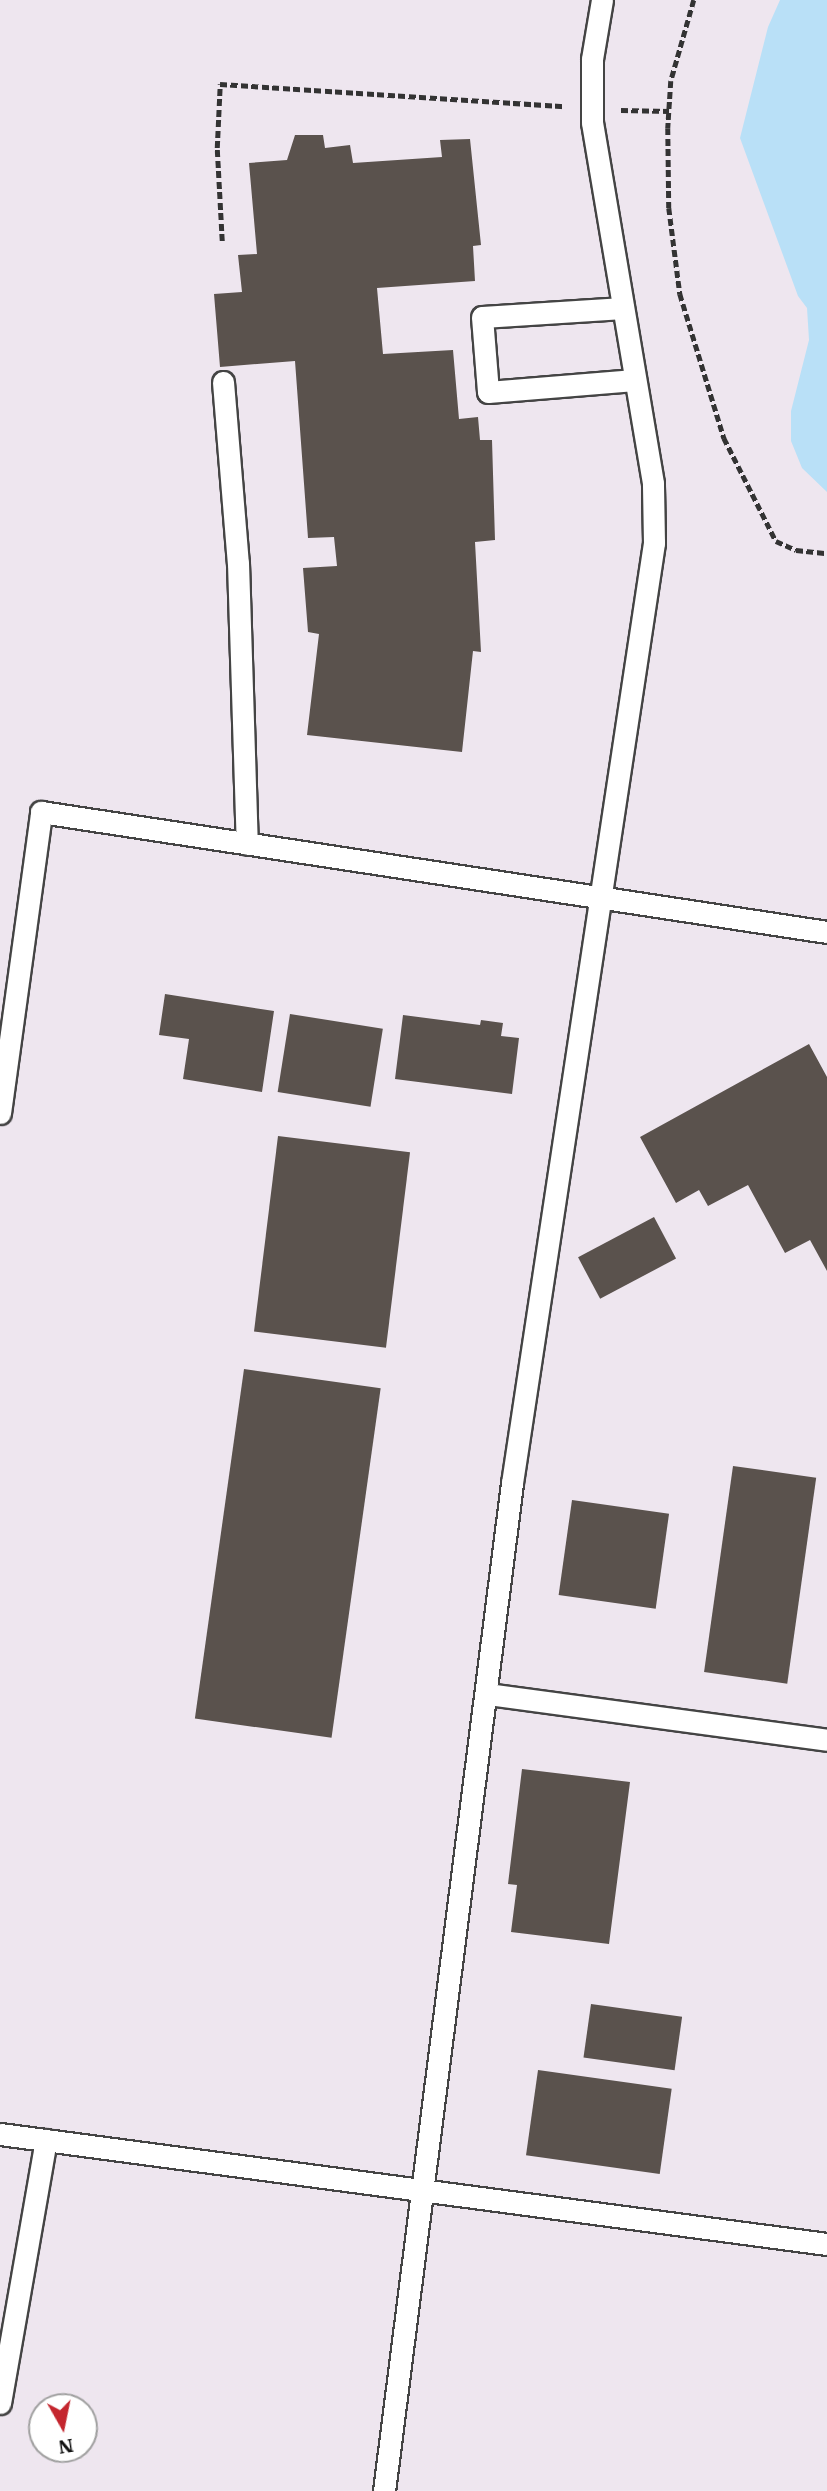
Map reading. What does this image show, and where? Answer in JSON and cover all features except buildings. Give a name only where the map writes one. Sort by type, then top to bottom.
[{"type":"lane","points":[[384,2491],[488,1693],[512,1483],[654,543],[653,484],[592,122],[592,59],[602,0]]},
{"type":"lane","points":[[622,308],[482,317],[488,392],[635,380]]},
{"type":"lane","points":[[223,382],[238,562],[247,844]]},
{"type":"lane","points":[[0,1113],[41,812],[827,932]]},
{"type":"lane","points":[[488,1693],[827,1740]]},
{"type":"lane","points":[[0,2134],[827,2244]]},
{"type":"lane","points":[[0,2403],[46,2140]]},
{"type":"path","points":[[694,0],[671,81],[669,111],[669,208],[680,294],[704,383],[724,438],[776,541],[796,550],[827,553]]},
{"type":"path","points":[[222,241],[217,148],[220,84],[569,106]]},
{"type":"path","points":[[616,109],[669,111]]},
{"type":"shaded area","points":[[0,0],[827,0],[827,2491],[0,2491]]},
{"type":"water","points":[[780,0],[827,0],[827,492],[802,468],[791,441],[791,411],[809,340],[807,308],[798,296],[740,138],[768,27]]}]
